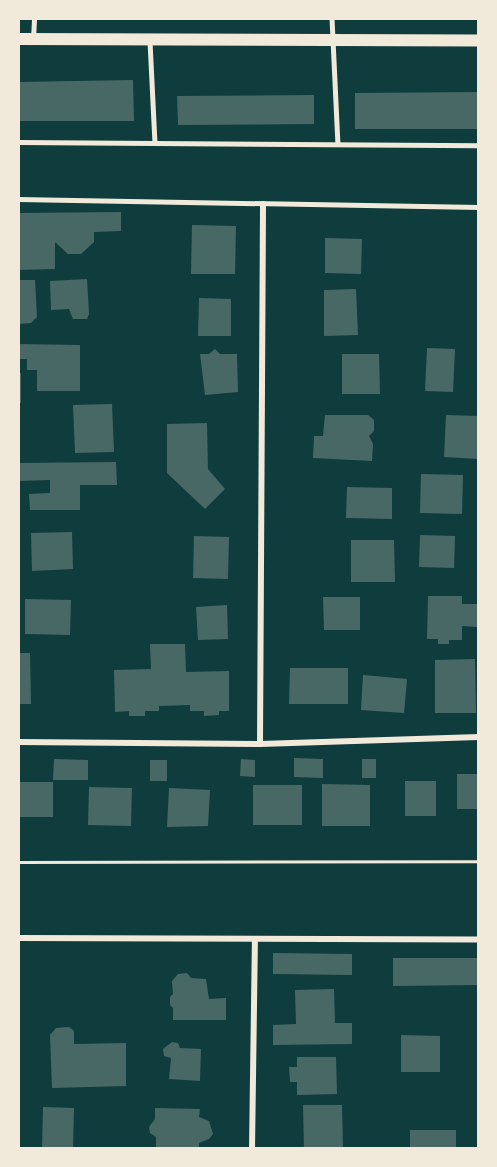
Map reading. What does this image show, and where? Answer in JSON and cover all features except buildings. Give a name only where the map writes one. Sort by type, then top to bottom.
[{"type":"main road","points":[[18,39],[479,41]]},
{"type":"street","points":[[260,744],[263,204]]},
{"type":"street","points":[[18,742],[260,744],[479,737]]},
{"type":"street","points":[[18,938],[479,940]]},
{"type":"street","points":[[252,1149],[255,940]]},
{"type":"lane","points":[[33,39],[34,18]]},
{"type":"lane","points":[[332,18],[338,144]]},
{"type":"lane","points":[[150,39],[155,143]]},
{"type":"lane","points":[[18,142],[479,145]]},
{"type":"lane","points":[[18,199],[479,207]]},
{"type":"path","points":[[18,862],[479,861]]}]
